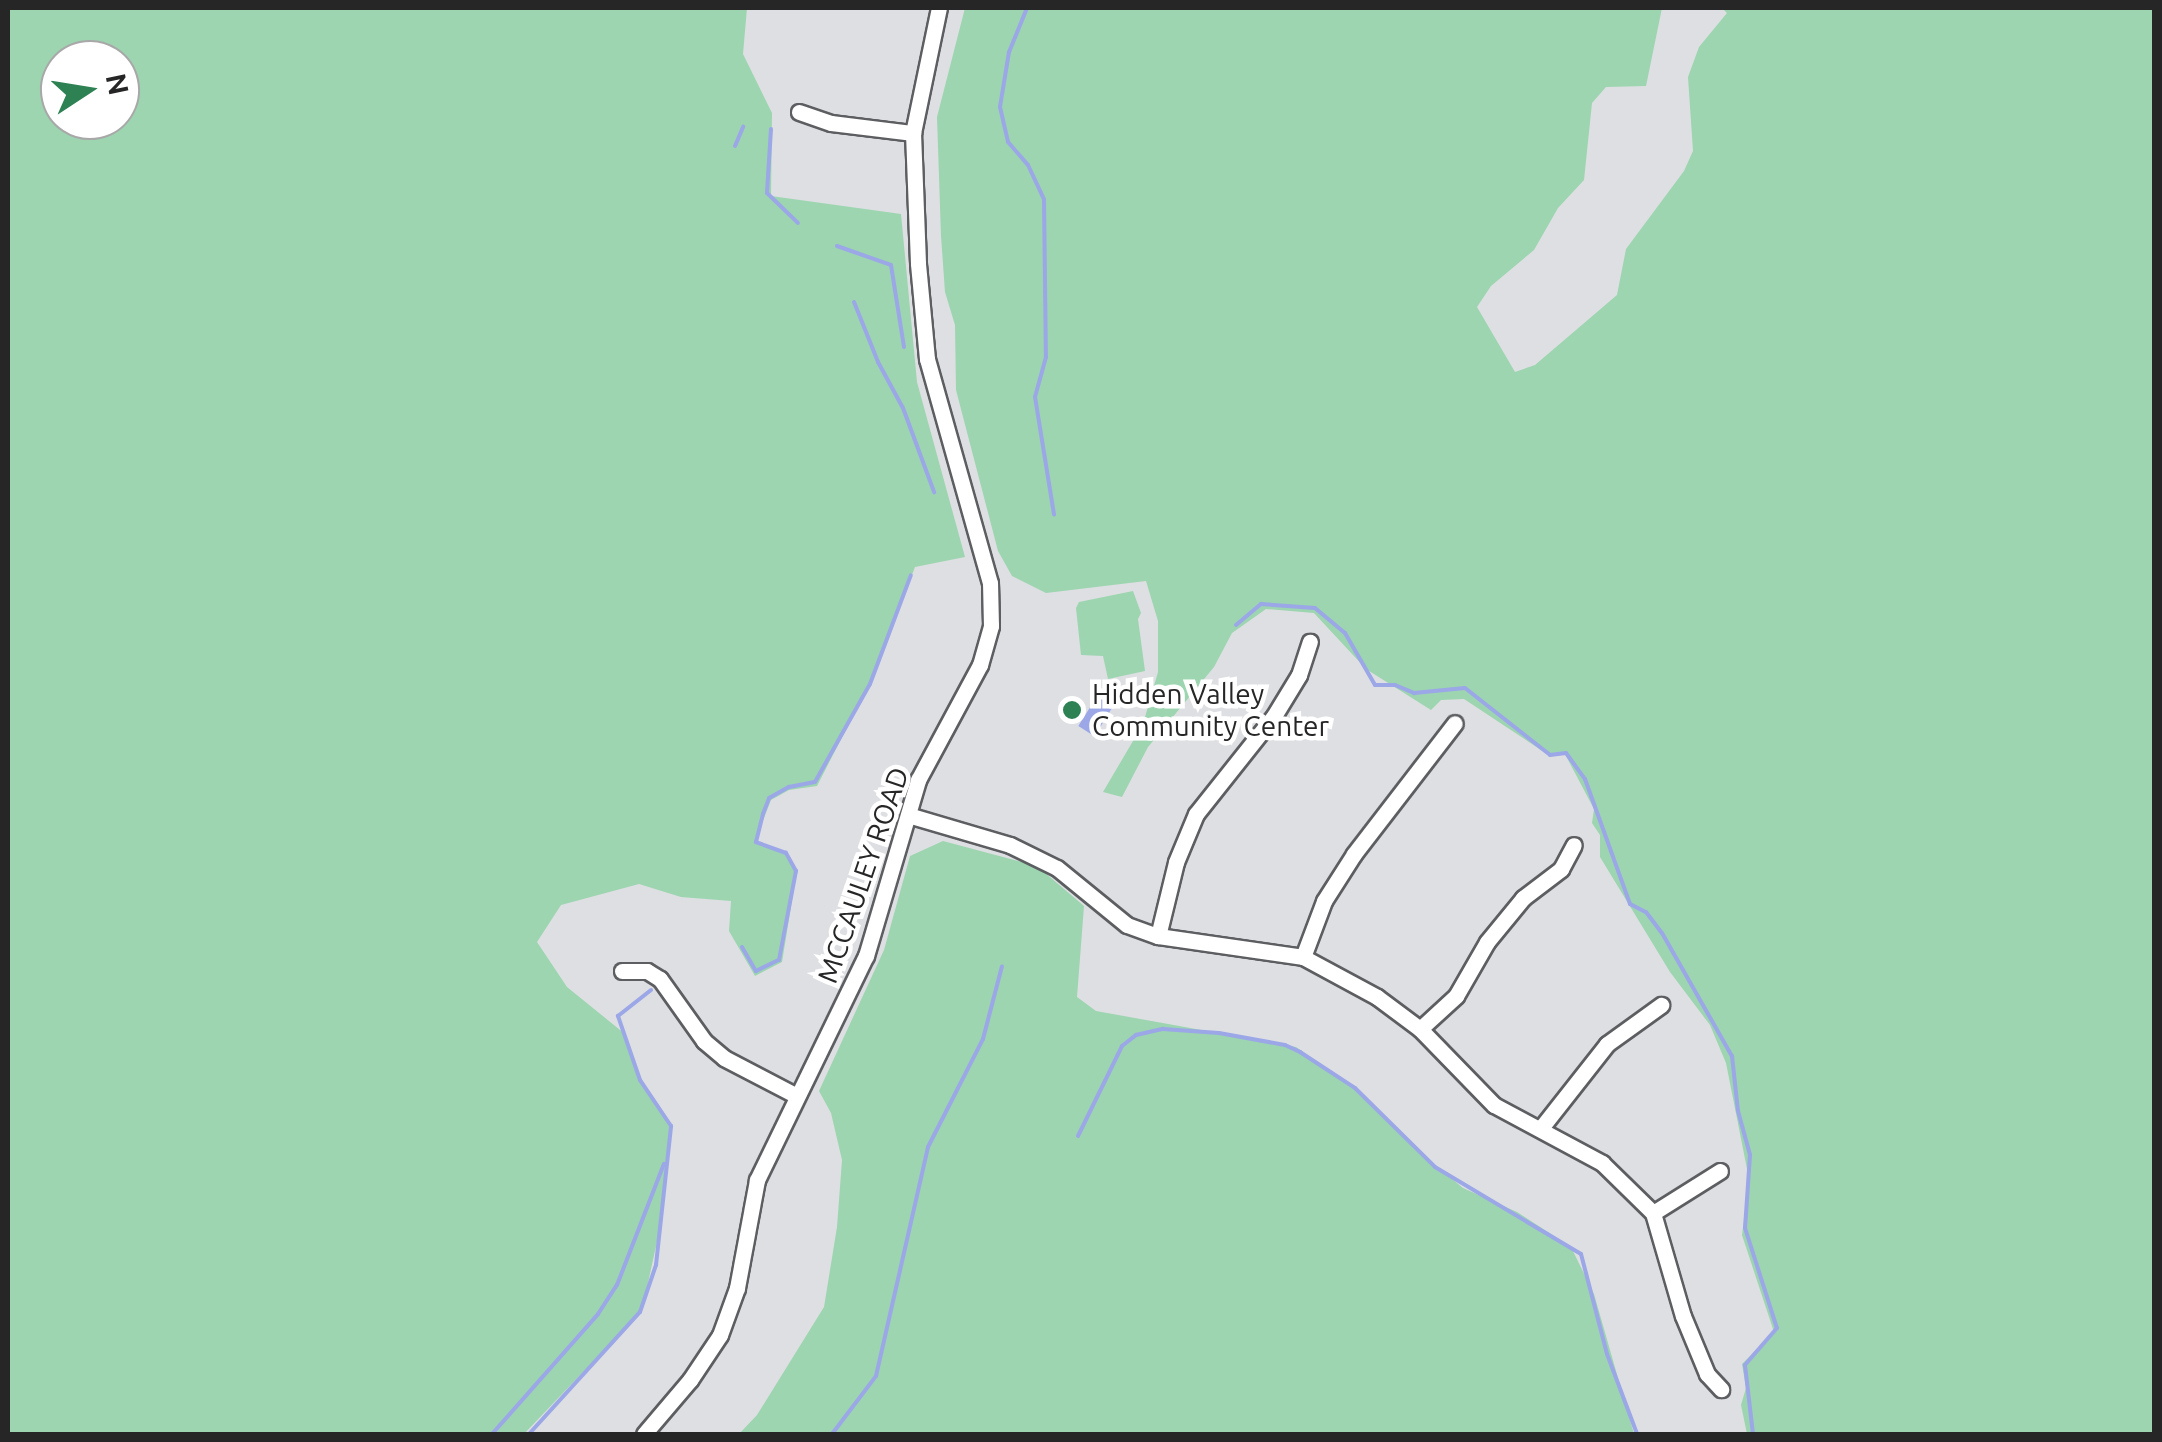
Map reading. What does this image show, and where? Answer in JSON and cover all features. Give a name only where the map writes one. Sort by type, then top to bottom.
[{"type":"street","name":"MCCAULEY ROAD","points":[[644,1434],[690,1380],[720,1335],[738,1288],[757,1180],[866,956],[918,780],[980,665],[992,604],[982,552],[926,359],[913,133],[939,8]]},
{"type":"street","points":[[800,112],[831,122],[913,133]]},
{"type":"street","points":[[1158,936],[1176,862],[1196,814],[1274,716],[1298,675],[1310,642]]},
{"type":"street","points":[[1303,957],[1324,901],[1354,854],[1454,723]]},
{"type":"street","points":[[908,815],[1010,845],[1057,868],[1127,924],[1158,936],[1303,957],[1377,998],[1420,1029],[1494,1105],[1602,1163],[1653,1213],[1683,1316],[1708,1374],[1721,1389]]},
{"type":"street","points":[[1420,1029],[1456,996],[1487,942],[1523,898],[1560,869],[1574,844]]},
{"type":"street","points":[[622,971],[647,971],[660,979],[704,1040],[724,1058],[797,1096]]},
{"type":"street","points":[[1541,1128],[1607,1044],[1661,1005]]},
{"type":"street","points":[[1653,1213],[1720,1171]]},
{"type":"green space","points":[[8,8],[747,8],[743,54],[772,113],[771,196],[901,214],[917,382],[965,557],[915,567],[874,675],[817,786],[789,790],[771,800],[755,841],[790,857],[796,876],[782,962],[755,976],[729,931],[731,901],[681,897],[639,884],[561,905],[537,942],[567,987],[625,1034],[642,1084],[670,1126],[660,1228],[642,1310],[524,1434],[8,1434]]},
{"type":"green space","points":[[965,8],[1662,8],[1646,86],[1606,87],[1592,103],[1584,180],[1558,208],[1534,250],[1491,286],[1477,307],[1515,372],[1535,365],[1617,295],[1626,249],[1684,171],[1693,151],[1688,77],[1699,47],[1727,13],[1722,8],[2154,8],[2154,1434],[1747,1434],[1741,1405],[1746,1388],[1742,1364],[1774,1332],[1742,1235],[1749,1179],[1726,1063],[1710,1025],[1670,972],[1600,857],[1600,835],[1592,823],[1594,809],[1565,754],[1550,756],[1464,699],[1441,700],[1431,710],[1366,669],[1314,613],[1266,609],[1232,633],[1214,667],[1148,747],[1122,797],[1103,792],[1143,724],[1158,672],[1158,621],[1146,581],[1046,593],[1012,576],[998,551],[956,390],[955,325],[945,292],[941,236],[937,117]]},
{"type":"green space","points":[[1133,591],[1141,613],[1138,619],[1145,671],[1108,679],[1103,656],[1081,655],[1076,608],[1079,602]]},
{"type":"green space","points":[[943,841],[1037,866],[1084,906],[1077,997],[1096,1011],[1296,1047],[1360,1093],[1411,1145],[1463,1188],[1517,1212],[1571,1247],[1594,1294],[1634,1434],[739,1434],[757,1415],[824,1307],[837,1227],[842,1160],[831,1113],[819,1091],[884,950],[910,856]]},
{"type":"water","points":[[1099,693],[1115,703],[1094,736],[1078,726]]},
{"type":"waterway","points":[[1027,8],[1009,52],[1000,107],[1008,142],[1028,165],[1044,200],[1046,357],[1035,397],[1054,514]]},
{"type":"waterway","points":[[735,146],[743,127]]},
{"type":"waterway","points":[[771,129],[767,193],[798,223]]},
{"type":"waterway","points":[[837,246],[891,265],[904,347]]},
{"type":"waterway","points":[[854,302],[878,362],[903,408],[934,492]]},
{"type":"waterway","points":[[742,947],[756,971],[779,960],[796,871],[786,853],[756,842],[763,814],[769,798],[789,787],[815,782],[870,684],[911,575]]},
{"type":"waterway","points":[[1236,625],[1261,604],[1315,608],[1345,633],[1375,685],[1395,685],[1414,693],[1465,688],[1550,755],[1566,753],[1585,779],[1630,904],[1646,912],[1662,933],[1732,1056],[1738,1111],[1750,1155],[1745,1228],[1777,1328],[1745,1365],[1753,1434]]},
{"type":"waterway","points":[[832,1434],[876,1376],[928,1147],[983,1039],[1002,966]]},
{"type":"waterway","points":[[529,1434],[640,1312],[656,1265],[671,1126],[640,1080],[618,1016],[651,990]]},
{"type":"waterway","points":[[1078,1136],[1122,1046],[1136,1035],[1163,1029],[1219,1033],[1285,1045],[1300,1052],[1355,1088],[1435,1167],[1581,1254],[1607,1354],[1637,1434]]},
{"type":"waterway","points":[[492,1434],[598,1314],[617,1285],[664,1164]]},
{"type":"place","name":"Hidden Valley Community Center","points":[[1072,710]]}]
